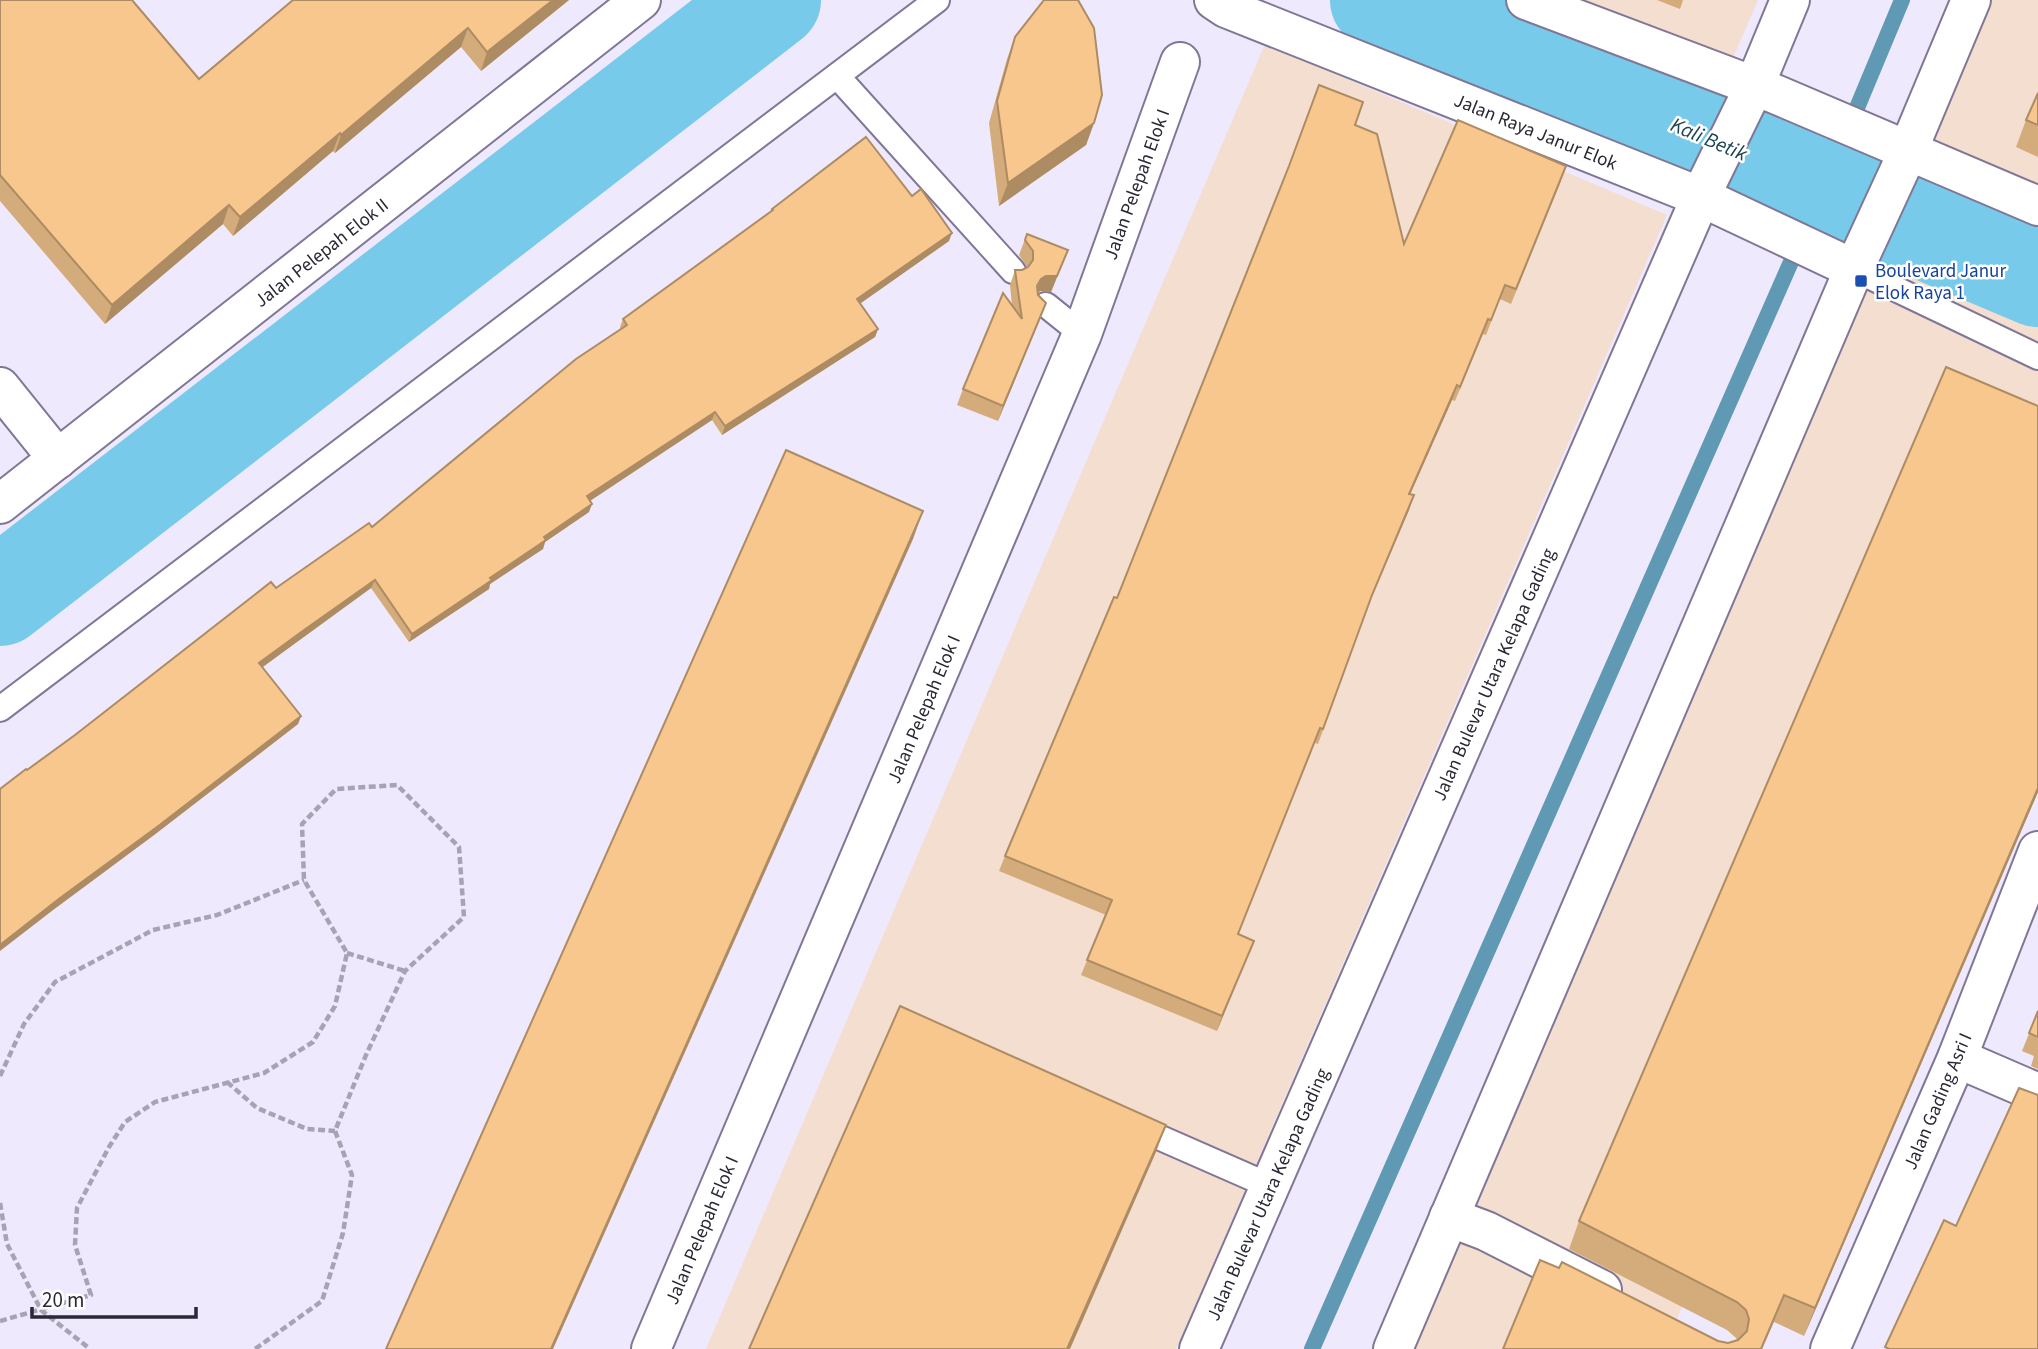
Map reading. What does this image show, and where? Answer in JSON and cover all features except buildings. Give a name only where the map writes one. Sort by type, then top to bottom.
[{"type":"street","name":"Jalan Pelepah Elok II","points":[[0,504],[641,0]]},
{"type":"street","name":"Jalan Raya Janur Elok","points":[[1214,0],[1226,8],[1710,196],[1850,257]]},
{"type":"street","points":[[1525,0],[1759,92],[1894,151],[2038,206]]},
{"type":"street","name":"Jalan Bulevar Utara Kelapa Gading","points":[[1199,1349],[1710,196],[1759,92],[1790,0]]},
{"type":"street","points":[[1393,1349],[1894,151],[1971,0]]},
{"type":"street","name":"Jalan Pelepah Elok I","points":[[651,1349],[1082,334],[1180,62]]},
{"type":"street","points":[[0,387],[58,459]]},
{"type":"street","name":"Jalan Gading Asri I","points":[[1830,1349],[1957,1058],[2038,851]]},
{"type":"street","points":[[1957,1058],[2038,1093]]},
{"type":"street","points":[[1449,1217],[1486,1231],[1632,1306]]},
{"type":"lane","points":[[0,709],[937,0]]},
{"type":"lane","points":[[837,76],[1013,271]]},
{"type":"lane","points":[[1850,257],[2038,357]]},
{"type":"lane","points":[[1046,304],[1082,334]]},
{"type":"lane","points":[[1110,1116],[1270,1186]]},
{"type":"path","points":[[255,1349],[322,1301],[343,1233],[352,1175],[335,1131],[405,971],[464,917],[458,847],[397,785],[337,789],[302,824],[304,880],[347,953],[405,971]]},
{"type":"path","points":[[0,1076],[24,1024],[55,982],[153,930],[217,915],[304,880]]},
{"type":"path","points":[[0,1321],[91,1295],[75,1245],[77,1208],[125,1122],[155,1102],[264,1073],[313,1042],[335,1006],[347,953]]},
{"type":"path","points":[[227,1082],[257,1108],[307,1129],[335,1131]]},
{"type":"path","points":[[0,1202],[7,1244],[41,1310],[90,1349]]},
{"type":"shaded area","points":[[1549,0],[1758,0],[1727,72]]},
{"type":"shaded area","points":[[1988,0],[2038,0],[2038,483],[1664,1349],[1412,1349]]},
{"type":"shaded area","points":[[1265,44],[1667,215],[1176,1349],[706,1349]]},
{"type":"waterway","points":[[0,597],[772,0]]},
{"type":"waterway","name":"Kali Betik","points":[[1379,0],[2038,278]]},
{"type":"waterway","points":[[1312,1349],[1824,187],[1902,0]]},
{"type":"place","name":"Boulevard Janur Elok Raya 1","points":[[1861,281]]}]
